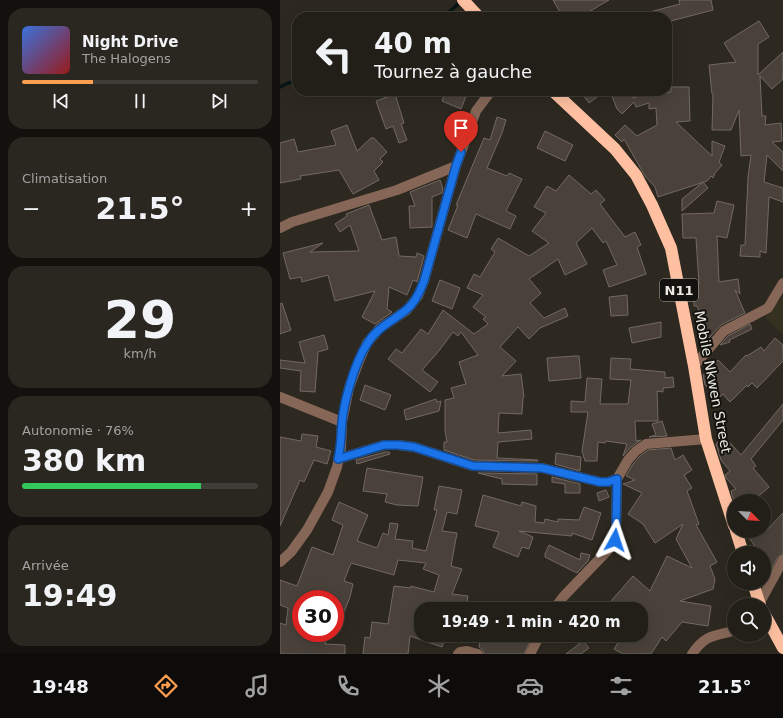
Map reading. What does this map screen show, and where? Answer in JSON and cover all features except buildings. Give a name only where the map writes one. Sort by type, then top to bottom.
[{"type":"highway","points":[[463,0],[474,12]]},
{"type":"highway","name":"Mobile Nkwen Street","points":[[558,96],[615,149],[636,175],[652,205],[671,248],[694,366],[706,439],[727,504]]},
{"type":"highway","points":[[771,631],[783,648]]},
{"type":"street","points":[[280,562],[291,552],[307,530],[328,492],[341,448],[342,422],[349,388],[367,343],[380,328],[407,310],[418,296],[424,281],[456,166],[476,111],[487,96]]},
{"type":"street","points":[[280,228],[292,222],[397,190],[456,166]]},
{"type":"street","points":[[694,366],[724,332],[768,308],[783,283]]},
{"type":"street","points":[[280,397],[342,422]]},
{"type":"street","points":[[559,602],[611,547],[615,540],[617,479],[628,460],[636,451],[646,444],[706,439]]},
{"type":"street","points":[[338,459],[384,445],[398,445],[414,447],[473,466],[542,468],[600,482],[608,482],[617,479]]},
{"type":"street","points":[[765,598],[783,560]]},
{"type":"street","points":[[692,654],[699,643],[710,636],[727,632]]},
{"type":"street","points":[[530,654],[536,642]]},
{"type":"street","points":[[458,654],[460,652],[467,651],[478,654]]},
{"type":"shaded area","points":[[783,297],[783,334],[765,318]]},
{"type":"waterway","points":[[449,12],[461,1]]},
{"type":"waterway","points":[[280,87],[292,83]]},
{"type":"route","points":[[461,152],[424,281],[418,296],[407,310],[380,328],[367,343],[359,361],[349,388],[342,422],[341,448],[338,459],[384,445],[398,445],[414,447],[473,466],[542,468],[600,482],[608,482],[617,479],[615,540]]}]
